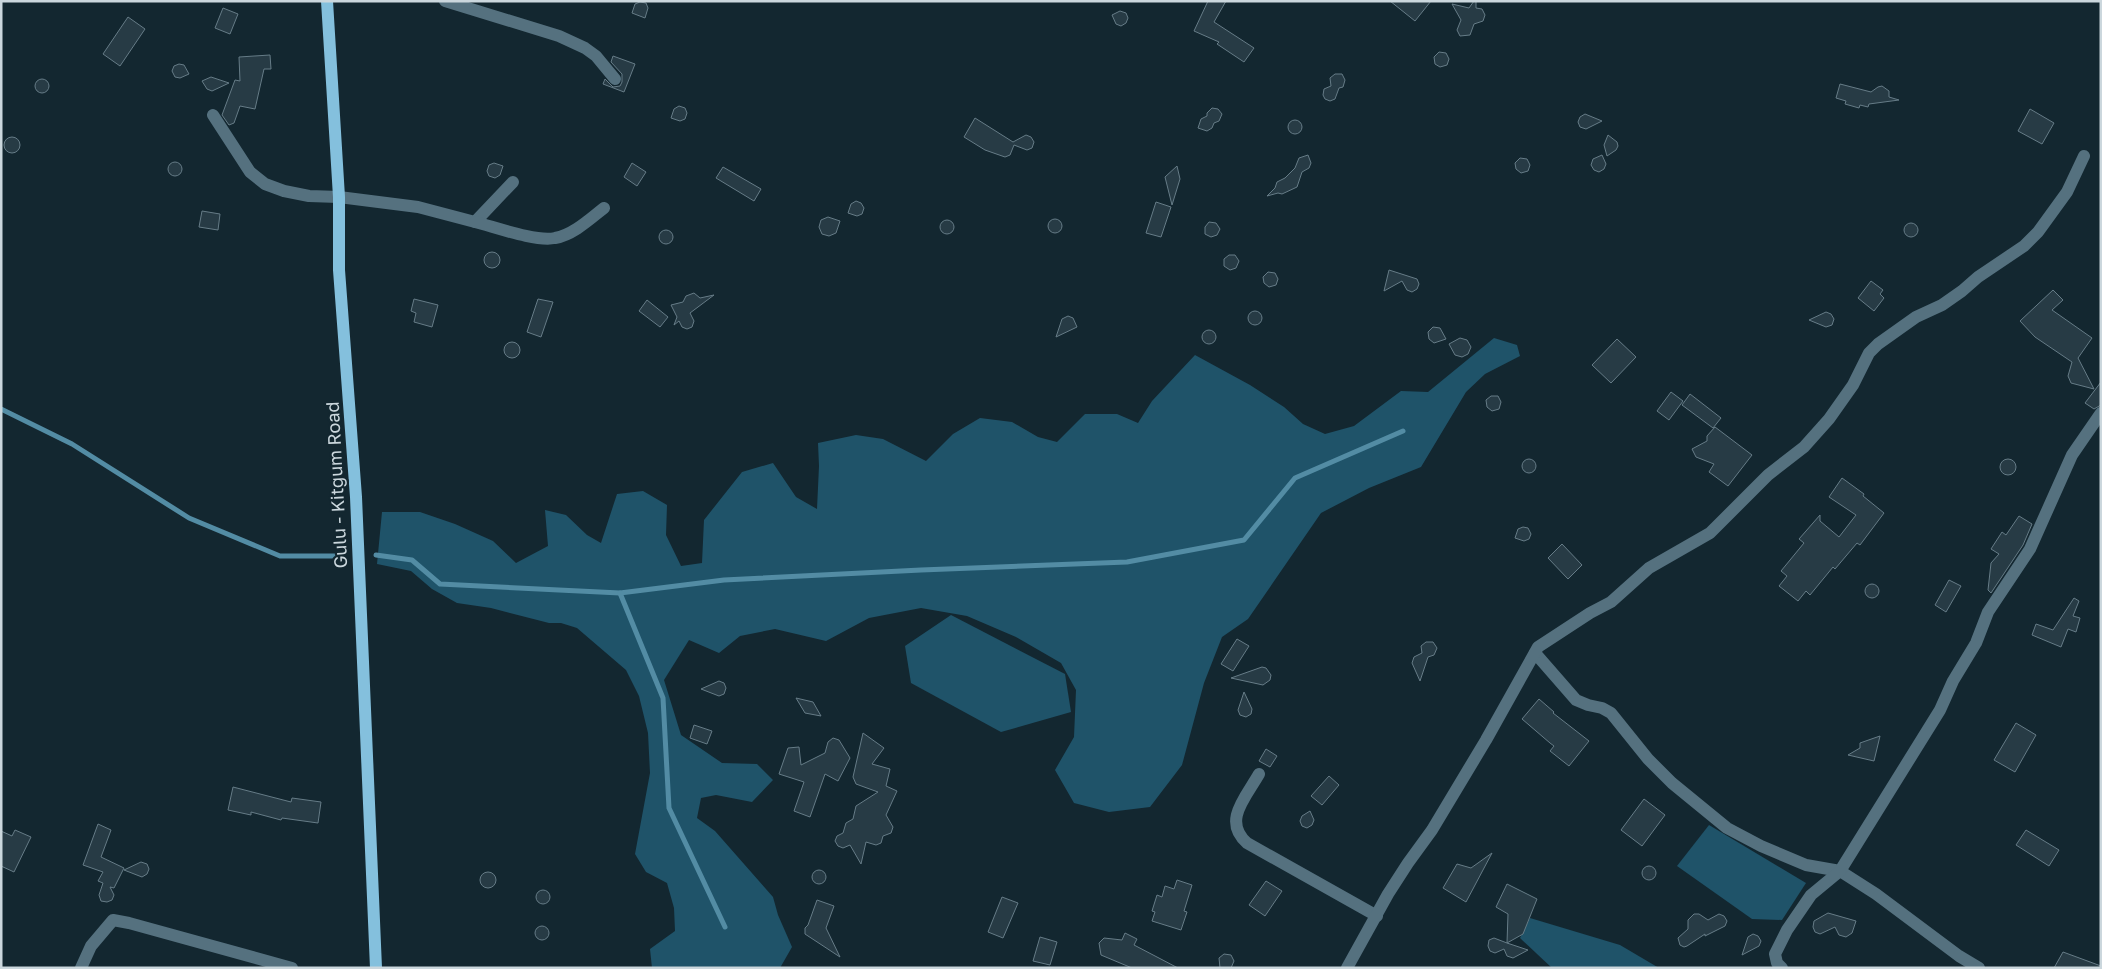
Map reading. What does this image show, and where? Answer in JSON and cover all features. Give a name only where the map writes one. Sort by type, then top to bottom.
[{"type":"main road","name":"Gulu - Kitgum Road","points":[[327,1],[339,197],[339,270],[356,497],[376,968]]},
{"type":"street","points":[[445,1],[568,40],[596,56],[615,79]]},
{"type":"street","points":[[213,115],[250,172],[265,184],[284,191],[309,196],[339,197],[418,207],[520,235],[554,238],[568,234],[604,208]]},
{"type":"street","points":[[1347,968],[1408,863],[1432,830],[1476,757],[1538,647],[1611,602],[1648,568],[1710,533],[1768,475],[1804,447],[1829,419],[1853,385],[1869,353],[1878,344],[1916,317],[1942,305],[1962,291],[1978,277],[2024,246],[2038,232],[2067,192],[2084,156]]},
{"type":"street","points":[[476,222],[513,182]]},
{"type":"street","points":[[1782,968],[1775,954],[1787,930],[1811,895],[1840,870],[1940,710],[1953,681],[1976,643],[1988,612],[2030,549],[2072,455],[2101,413]]},
{"type":"street","points":[[1535,653],[1576,700],[1588,706],[1602,708],[1611,713],[1648,759],[1672,783],[1728,828],[1760,846],[1806,865],[1840,870],[1876,894],[1959,956],[1979,968]]},
{"type":"street","points":[[1259,774],[1236,814],[1236,829],[1242,838],[1377,916]]},
{"type":"street","points":[[81,968],[91,946],[113,920],[292,968]]},
{"type":"shaded area","points":[[1494,338],[1517,345],[1520,356],[1485,374],[1466,392],[1421,467],[1369,488],[1321,513],[1248,619],[1222,637],[1204,683],[1182,765],[1150,807],[1109,812],[1074,803],[1055,770],[1074,737],[1076,690],[1061,663],[1016,637],[967,616],[921,608],[869,618],[826,641],[775,629],[740,636],[719,653],[689,640],[664,680],[681,735],[722,763],[757,764],[773,780],[752,802],[716,795],[701,798],[697,818],[715,831],[773,897],[778,915],[792,947],[780,968],[652,968],[650,949],[675,931],[674,908],[667,883],[646,872],[635,854],[650,773],[648,733],[639,696],[626,670],[577,628],[491,608],[457,603],[432,589],[411,571],[377,564],[382,512],[420,512],[455,524],[493,541],[516,563],[548,546],[545,510],[566,515],[587,535],[601,543],[617,494],[643,491],[667,505],[666,535],[681,566],[702,563],[704,520],[742,472],[773,463],[796,497],[817,509],[818,443],[856,435],[883,439],[926,461],[953,434],[980,418],[1012,422],[1038,437],[1057,442],[1085,414],[1117,414],[1138,423],[1152,401],[1195,355],[1250,385],[1284,407],[1303,424],[1325,434],[1354,426],[1401,391],[1428,392]]},
{"type":"shaded area","points":[[951,615],[1065,674],[1071,712],[1001,732],[911,683],[905,646]]},
{"type":"shaded area","points":[[1709,825],[1806,883],[1782,920],[1752,919],[1677,866]]},
{"type":"shaded area","points":[[1530,918],[1620,945],[1659,968],[1552,968],[1520,938]]},
{"type":"building","points":[[1208,1],[1226,1],[1214,22],[1254,48],[1244,62],[1217,44],[1219,42],[1194,31]]},
{"type":"building","points":[[1390,1],[1431,1],[1415,21]]},
{"type":"building","points":[[1476,1],[1476,8],[1482,9],[1485,15],[1483,21],[1474,24],[1470,35],[1460,36],[1457,30],[1461,20],[1452,4],[1469,8]]},
{"type":"building","points":[[640,2],[646,3],[648,8],[645,18],[632,13],[635,4]]},
{"type":"building","points":[[223,8],[238,14],[230,34],[215,28]]},
{"type":"building","points":[[1120,11],[1126,13],[1128,18],[1126,23],[1121,26],[1116,24],[1112,15]]},
{"type":"building","points":[[128,17],[145,29],[120,66],[103,54]]},
{"type":"building","points":[[1439,52],[1446,53],[1449,59],[1447,65],[1440,67],[1435,64],[1434,57]]},
{"type":"building","points":[[270,55],[271,69],[264,69],[255,109],[240,106],[234,123],[229,125],[222,115],[235,80],[240,81],[239,57]]},
{"type":"building","points":[[613,56],[635,64],[624,92],[603,84],[605,79],[613,87],[620,86],[622,82],[622,74],[611,62]]},
{"type":"building","points":[[184,65],[189,74],[180,78],[175,77],[172,71],[174,66]]},
{"type":"building","points":[[1335,74],[1342,74],[1345,80],[1343,87],[1339,88],[1335,99],[1330,101],[1325,99],[1323,95],[1324,89],[1331,86],[1330,78]]},
{"type":"building","points":[[211,77],[229,83],[212,91],[207,89],[202,81]]},
{"type":"building","points":[[39,79],[45,79],[49,86],[45,93],[39,93],[35,89],[35,83]]},
{"type":"building","points":[[1840,84],[1871,92],[1882,86],[1889,91],[1889,97],[1899,100],[1869,104],[1868,107],[1860,105],[1859,108],[1845,104],[1846,101],[1836,98]]},
{"type":"building","points":[[679,106],[685,108],[687,113],[685,119],[680,121],[671,118],[674,109]]},
{"type":"building","points":[[1212,108],[1218,109],[1222,114],[1219,121],[1214,123],[1212,128],[1207,131],[1198,128],[1201,119],[1207,116],[1207,113]]},
{"type":"building","points":[[2030,109],[2054,123],[2042,144],[2018,131]]},
{"type":"building","points":[[1585,114],[1602,121],[1586,129],[1580,127],[1578,122],[1580,117]]},
{"type":"building","points":[[975,118],[1013,142],[1026,135],[1031,137],[1034,142],[1032,148],[1027,150],[1014,145],[1010,155],[1005,157],[985,150],[964,137]]},
{"type":"building","points":[[1292,120],[1298,120],[1302,127],[1298,134],[1292,134],[1288,130],[1288,124]]},
{"type":"building","points":[[1608,135],[1617,142],[1618,146],[1616,150],[1607,156],[1604,145]]},
{"type":"building","points":[[12,137],[18,139],[20,145],[18,151],[12,153],[6,151],[4,145],[6,139]]},
{"type":"building","points":[[1308,155],[1311,163],[1309,168],[1302,172],[1297,187],[1282,194],[1278,193],[1267,196],[1275,188],[1277,182],[1285,178],[1295,168],[1299,158]]},
{"type":"building","points":[[1602,155],[1606,164],[1604,169],[1599,172],[1594,170],[1591,165],[1593,159]]},
{"type":"building","points":[[1520,158],[1527,159],[1530,165],[1528,171],[1521,173],[1516,169],[1515,163]]},
{"type":"building","points":[[172,162],[178,162],[182,169],[178,176],[172,176],[168,172],[168,166]]},
{"type":"building","points":[[494,163],[503,166],[500,175],[495,178],[489,176],[487,171],[489,165]]},
{"type":"building","points":[[632,163],[646,172],[637,186],[624,177]]},
{"type":"building","points":[[1177,166],[1180,179],[1172,205],[1165,177]]},
{"type":"building","points":[[723,167],[761,189],[754,201],[716,178]]},
{"type":"building","points":[[856,201],[861,203],[864,208],[862,214],[857,216],[848,213],[851,204]]},
{"type":"building","points":[[1156,202],[1171,207],[1161,237],[1146,233]]},
{"type":"building","points":[[202,211],[220,214],[218,230],[199,227]]},
{"type":"building","points":[[828,217],[840,221],[836,233],[829,236],[822,234],[819,227],[821,220]]},
{"type":"building","points":[[1052,219],[1058,219],[1062,226],[1058,233],[1052,233],[1048,229],[1048,223]]},
{"type":"building","points":[[947,220],[952,222],[954,227],[952,232],[947,234],[942,232],[940,227],[942,222]]},
{"type":"building","points":[[1209,222],[1216,223],[1220,229],[1217,235],[1211,237],[1205,234],[1205,227]]},
{"type":"building","points":[[1911,223],[1916,225],[1918,230],[1916,235],[1911,237],[1906,235],[1904,230],[1906,225]]},
{"type":"building","points":[[666,230],[671,232],[673,237],[671,242],[666,244],[661,242],[659,237],[661,232]]},
{"type":"building","points":[[489,252],[495,252],[500,257],[498,266],[489,268],[484,263],[484,257]]},
{"type":"building","points":[[1229,255],[1235,255],[1239,261],[1236,268],[1230,270],[1224,266],[1224,259]]},
{"type":"building","points":[[1389,270],[1417,279],[1419,284],[1417,289],[1412,292],[1407,290],[1402,281],[1384,291]]},
{"type":"building","points":[[1268,272],[1275,273],[1278,279],[1276,285],[1269,287],[1264,283],[1263,277]]},
{"type":"building","points":[[1871,281],[1883,290],[1880,294],[1884,298],[1874,311],[1858,298]]},
{"type":"building","points":[[2053,290],[2063,300],[2052,310],[2092,338],[2078,358],[2094,389],[2071,383],[2068,376],[2072,362],[2035,337],[2020,321]]},
{"type":"building","points":[[694,293],[700,298],[714,295],[690,313],[694,321],[692,327],[687,329],[682,327],[679,321],[674,325],[677,317],[671,305],[683,302],[686,296]]},
{"type":"building","points":[[414,299],[438,305],[432,327],[414,322],[416,313],[411,311]]},
{"type":"building","points":[[538,299],[553,302],[541,337],[527,332]]},
{"type":"building","points":[[647,300],[668,317],[660,327],[639,311]]},
{"type":"building","points":[[1255,311],[1260,313],[1262,318],[1260,323],[1255,325],[1250,323],[1248,318],[1250,313]]},
{"type":"building","points":[[1826,312],[1831,314],[1834,319],[1832,325],[1826,327],[1809,320]]},
{"type":"building","points":[[1068,316],[1073,318],[1077,327],[1056,337],[1062,319]]},
{"type":"building","points":[[1433,327],[1440,328],[1446,339],[1434,343],[1429,339],[1428,332]]},
{"type":"building","points":[[1209,330],[1214,332],[1216,337],[1214,342],[1209,344],[1204,342],[1202,337],[1204,332]]},
{"type":"building","points":[[1460,338],[1467,340],[1471,347],[1468,354],[1462,357],[1455,355],[1449,344]]},
{"type":"building","points":[[1617,339],[1636,357],[1611,383],[1592,365]]},
{"type":"building","points":[[512,342],[518,344],[520,350],[518,356],[512,358],[506,356],[504,350],[506,344]]},
{"type":"building","points":[[2101,382],[2101,405],[2094,409],[2085,403]]},
{"type":"building","points":[[1671,392],[1683,401],[1669,420],[1657,411]]},
{"type":"building","points":[[1690,394],[1721,418],[1713,428],[1682,405]]},
{"type":"building","points":[[1491,396],[1498,396],[1501,402],[1499,409],[1492,411],[1487,407],[1486,400]]},
{"type":"building","points":[[1715,427],[1752,455],[1728,486],[1709,472],[1714,464],[1696,457],[1692,449],[1707,441],[1707,436]]},
{"type":"building","points":[[1529,459],[1534,461],[1536,466],[1534,471],[1529,473],[1524,471],[1522,466],[1524,461]]},
{"type":"building","points":[[2008,459],[2016,467],[2008,475],[2000,467]]},
{"type":"building","points":[[1842,478],[1864,494],[1863,496],[1884,513],[1860,545],[1857,543],[1835,569],[1833,567],[1810,595],[1806,591],[1798,601],[1779,586],[1787,576],[1781,571],[1804,543],[1799,539],[1820,515],[1820,521],[1839,537],[1856,515],[1829,497]]},
{"type":"building","points":[[2019,516],[2032,524],[2023,545],[1991,593],[1988,590],[1991,563],[1999,554],[1991,549],[2002,532],[2006,535]]},
{"type":"building","points":[[1528,528],[1531,534],[1529,539],[1524,541],[1515,538],[1518,529]]},
{"type":"building","points":[[1562,544],[1582,565],[1568,579],[1548,558]]},
{"type":"building","points":[[1949,580],[1961,586],[1946,612],[1935,605]]},
{"type":"building","points":[[1872,584],[1877,586],[1879,591],[1877,596],[1872,598],[1867,596],[1865,591],[1867,586]]},
{"type":"building","points":[[2074,598],[2079,601],[2073,616],[2080,618],[2076,632],[2068,629],[2061,647],[2032,635],[2036,624],[2053,630]]},
{"type":"building","points":[[1237,639],[1249,646],[1233,671],[1221,664]]},
{"type":"building","points":[[1426,642],[1433,642],[1437,648],[1434,655],[1428,657],[1420,681],[1412,663],[1414,657],[1422,653],[1421,646]]},
{"type":"building","points":[[1262,667],[1266,668],[1271,675],[1270,680],[1263,685],[1231,678]]},
{"type":"building","points":[[719,681],[724,683],[726,688],[724,694],[719,696],[701,689]]},
{"type":"building","points":[[1244,692],[1252,709],[1251,714],[1246,717],[1240,715],[1238,710]]},
{"type":"building","points":[[796,698],[813,702],[821,716],[805,713]]},
{"type":"building","points":[[1539,699],[1553,713],[1589,741],[1569,766],[1550,751],[1554,746],[1522,719]]},
{"type":"building","points":[[2016,723],[2036,735],[2015,772],[1994,760]]},
{"type":"building","points":[[694,725],[712,731],[707,744],[690,738]]},
{"type":"building","points":[[863,733],[884,748],[872,764],[890,769],[886,786],[897,791],[886,815],[893,827],[891,833],[883,836],[881,843],[876,845],[866,842],[861,864],[850,845],[843,848],[838,846],[835,841],[837,836],[843,833],[846,823],[853,819],[856,806],[878,792],[856,784],[853,777]]},
{"type":"building","points":[[1880,736],[1874,761],[1848,755],[1860,748],[1860,743]]},
{"type":"building","points":[[833,738],[839,740],[850,758],[838,781],[825,774],[810,817],[794,811],[804,782],[779,774],[788,748],[799,747],[801,765],[825,753],[828,742]]},
{"type":"building","points":[[1266,749],[1277,756],[1270,767],[1259,761]]},
{"type":"building","points":[[1329,776],[1339,785],[1322,805],[1311,796]]},
{"type":"building","points":[[233,787],[291,802],[292,798],[321,802],[318,823],[282,818],[281,820],[251,812],[251,815],[228,810]]},
{"type":"building","points":[[1644,799],[1665,815],[1642,846],[1621,830]]},
{"type":"building","points":[[1310,811],[1314,820],[1312,825],[1307,828],[1302,826],[1300,821],[1302,816]]},
{"type":"building","points":[[98,824],[111,830],[101,857],[124,868],[114,888],[110,887],[114,895],[112,900],[107,902],[101,901],[99,895],[103,883],[98,881],[103,872],[83,865]]},
{"type":"building","points":[[15,830],[31,837],[14,872],[1,866],[1,831],[12,836]]},
{"type":"building","points":[[2026,830],[2059,850],[2049,866],[2016,845]]},
{"type":"building","points":[[1492,853],[1466,902],[1443,888],[1457,864],[1471,868]]},
{"type":"building","points":[[141,862],[147,864],[149,869],[147,874],[142,877],[124,870]]},
{"type":"building","points":[[1649,866],[1654,868],[1656,873],[1654,878],[1649,880],[1644,878],[1642,873],[1644,868]]},
{"type":"building","points":[[819,870],[824,872],[826,877],[824,882],[819,884],[814,882],[812,877],[814,872]]},
{"type":"building","points":[[485,872],[491,872],[496,877],[494,886],[485,888],[480,883],[480,877]]},
{"type":"building","points":[[1177,880],[1192,885],[1184,911],[1187,912],[1181,930],[1152,921],[1155,912],[1152,911],[1157,895],[1162,897],[1165,886],[1174,889]]},
{"type":"building","points":[[1266,881],[1282,891],[1265,916],[1249,905]]},
{"type":"building","points":[[1507,884],[1537,899],[1523,934],[1507,943],[1508,914],[1496,907]]},
{"type":"building","points":[[543,890],[548,892],[550,897],[548,902],[543,904],[538,902],[536,897],[538,892]]},
{"type":"building","points":[[1002,897],[1018,903],[1003,938],[988,932]]},
{"type":"building","points":[[817,900],[834,906],[826,928],[840,957],[805,934],[805,928],[808,925]]},
{"type":"building","points":[[1828,913],[1856,921],[1852,933],[1846,937],[1839,935],[1835,927],[1820,934],[1815,932],[1813,927],[1814,921]]},
{"type":"building","points":[[1694,914],[1699,914],[1708,920],[1719,914],[1724,916],[1727,921],[1725,926],[1705,936],[1705,934],[1684,947],[1680,945],[1678,938],[1688,929],[1688,920]]},
{"type":"building","points":[[542,926],[547,928],[549,933],[547,938],[542,940],[537,938],[535,933],[537,928]]},
{"type":"building","points":[[1125,933],[1137,939],[1134,945],[1178,968],[1132,968],[1101,955],[1099,943],[1104,938],[1122,940]]},
{"type":"building","points":[[1753,934],[1758,936],[1761,941],[1759,946],[1742,955],[1748,937]]},
{"type":"building","points":[[1040,937],[1057,942],[1050,965],[1033,961]]},
{"type":"building","points":[[1494,938],[1528,950],[1513,958],[1507,956],[1504,949],[1495,953],[1490,951],[1488,946],[1489,940]]},
{"type":"building","points":[[2063,952],[2101,966],[2101,968],[2054,968]]},
{"type":"building","points":[[1224,954],[1231,955],[1234,961],[1231,968],[1220,968],[1219,958]]},
{"type":"waterway","points":[[1,409],[72,444],[189,518],[280,556],[335,556]]},
{"type":"waterway","points":[[376,555],[412,560],[440,584],[620,593],[724,580],[1127,562],[1244,540],[1295,478],[1403,431]]},
{"type":"waterway","points":[[620,593],[663,698],[669,808],[725,927]]}]
